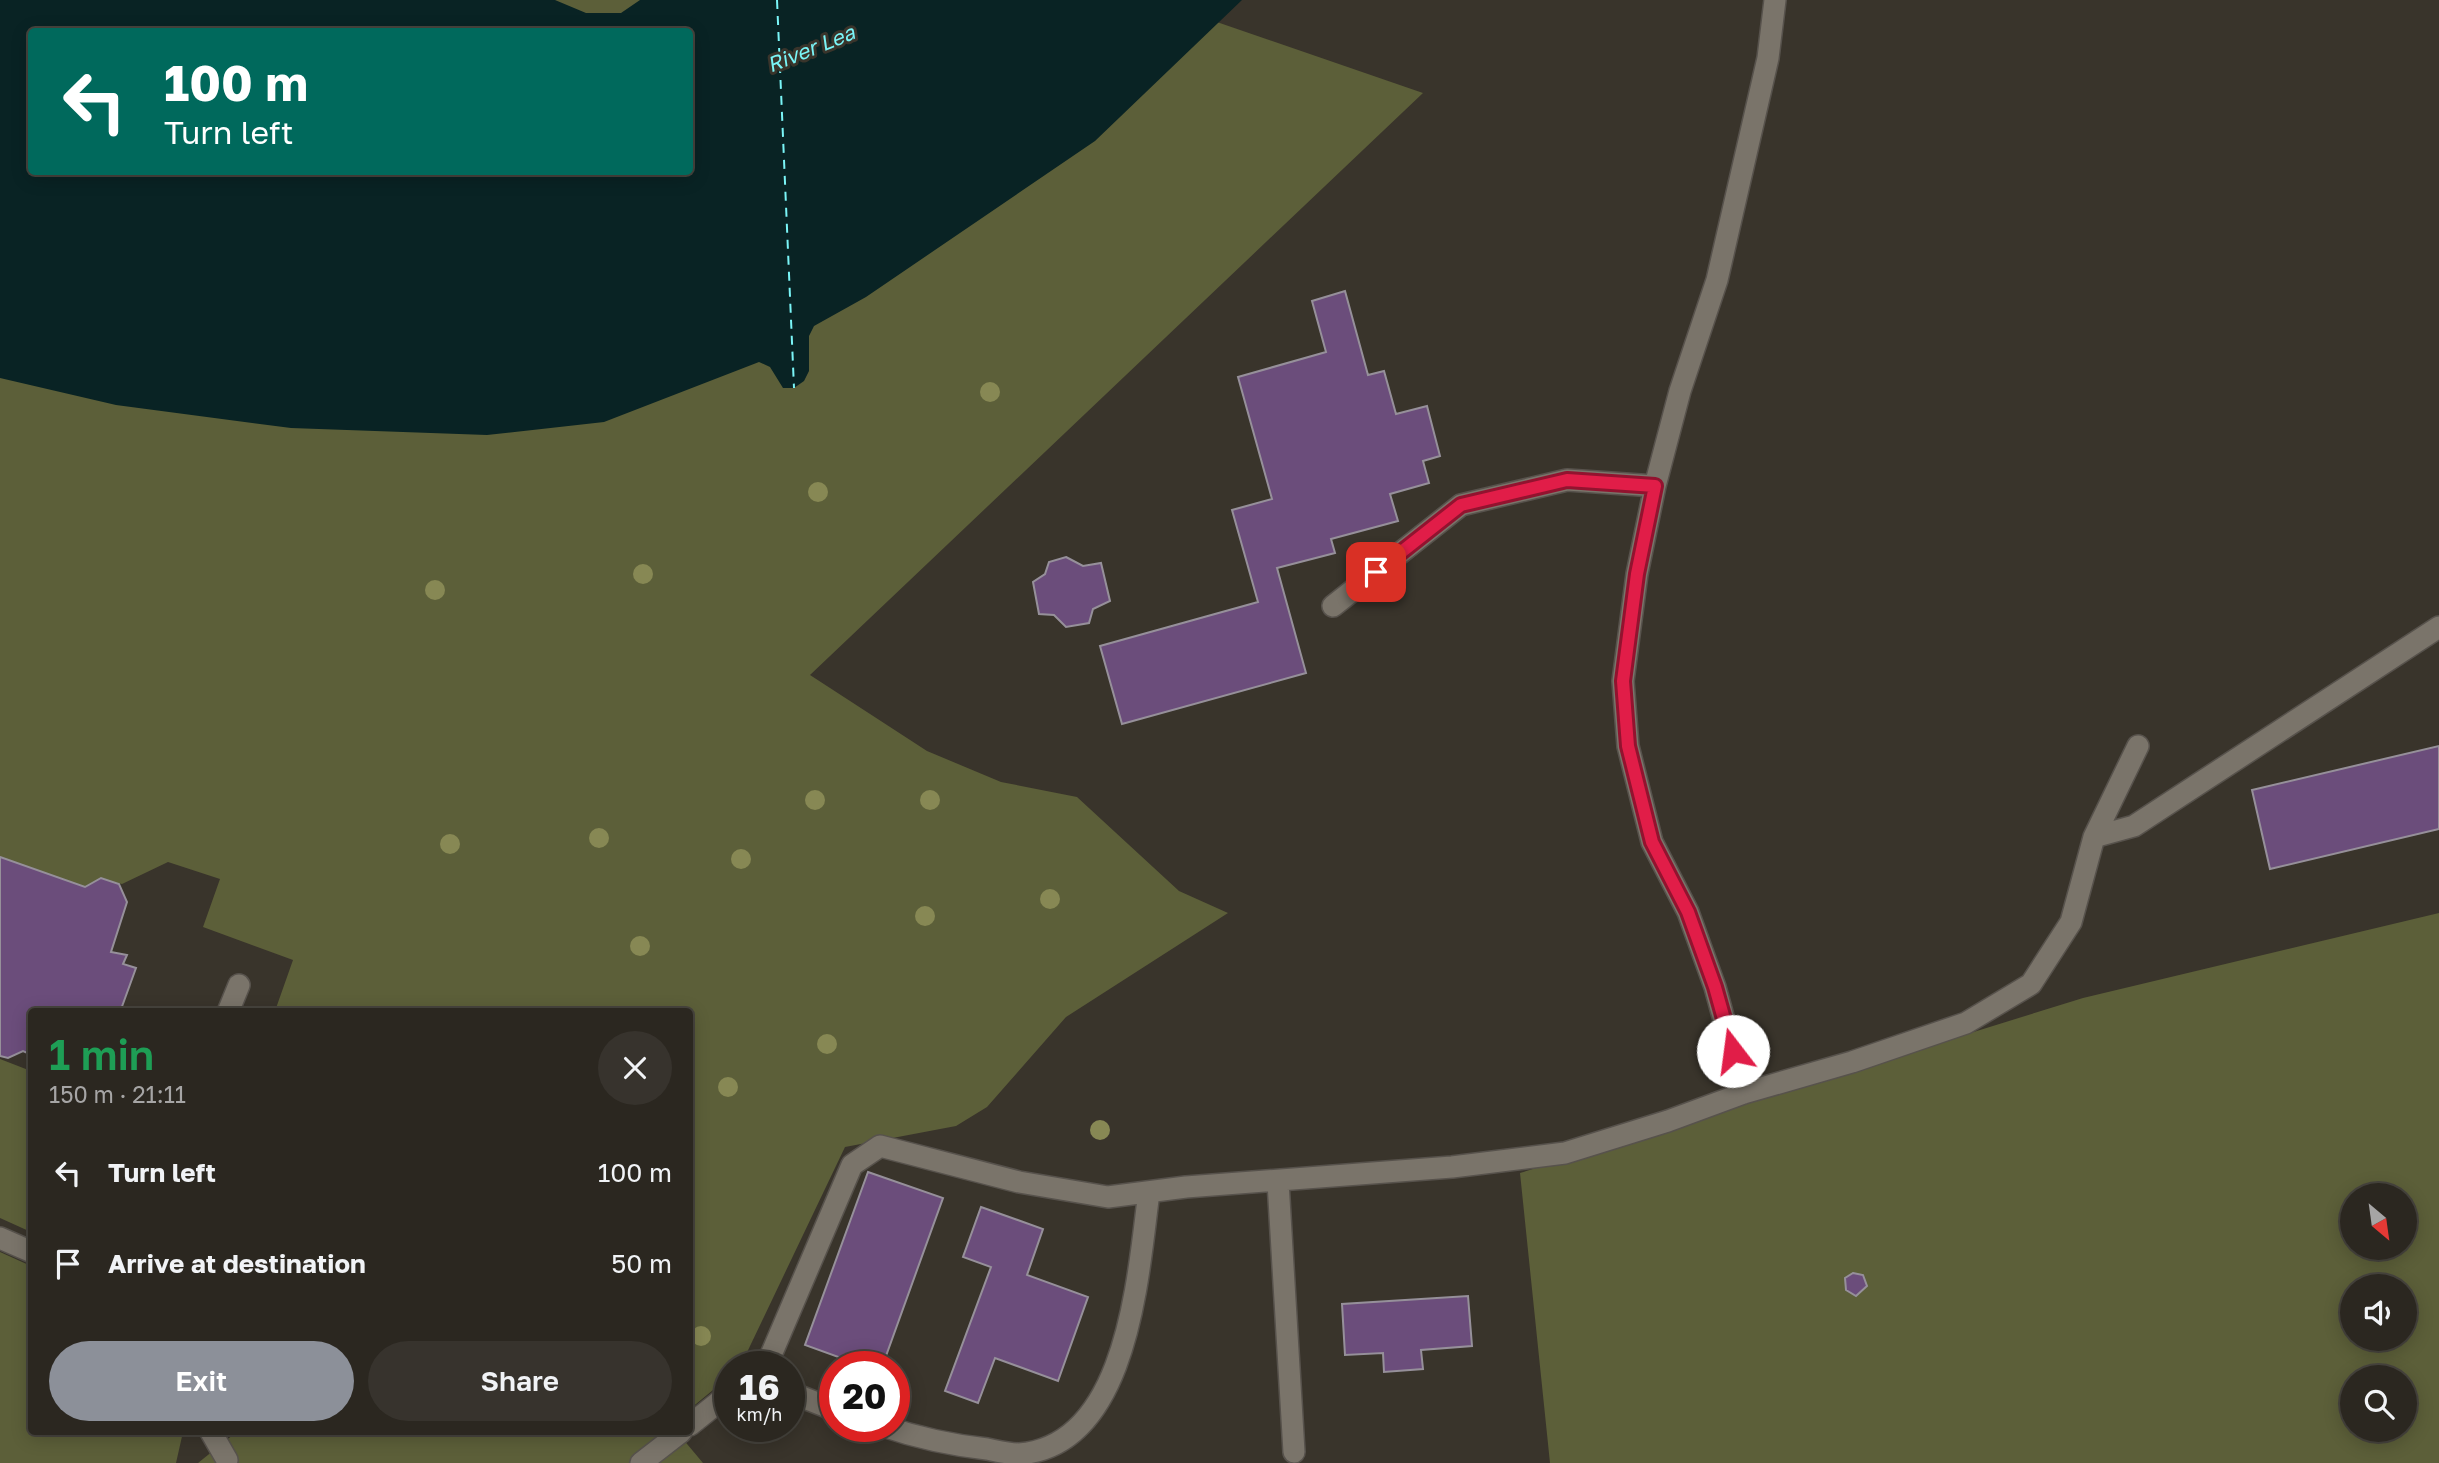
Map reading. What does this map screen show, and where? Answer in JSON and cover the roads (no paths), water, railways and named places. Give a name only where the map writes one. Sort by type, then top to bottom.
[{"type":"lane","points":[[1744,1093],[1715,987],[1688,912],[1652,842],[1628,746],[1623,681],[1637,574],[1655,486],[1679,391],[1717,280],[1768,58],[1775,0]]},
{"type":"lane","points":[[1333,606],[1461,505],[1567,480],[1655,486]]},
{"type":"lane","points":[[2094,837],[2134,826],[2439,627]]},
{"type":"lane","points":[[773,1351],[852,1165],[880,1146],[1019,1181],[1108,1197],[1565,1153],[1966,1023],[2031,984],[2071,922],[2094,837],[2138,746]]},
{"type":"lane","points":[[230,1008],[239,985]]},
{"type":"lane","points":[[1278,1182],[1294,1452]]},
{"type":"lane","points":[[910,1435],[931,1442],[1020,1454],[1063,1441],[1101,1402],[1123,1345],[1138,1273],[1149,1192]]},
{"type":"lane","points":[[0,1238],[28,1250]]},
{"type":"lane","points":[[693,1423],[714,1406]]},
{"type":"lane","points":[[213,1435],[227,1462]]},
{"type":"lane","points":[[641,1463],[677,1435]]},
{"type":"water","name":"River Lea","points":[[0,0],[555,0],[586,13],[621,13],[640,0],[1242,0],[1095,141],[866,297],[814,326],[809,336],[809,371],[804,381],[794,388],[783,388],[770,367],[759,362],[604,422],[487,435],[291,428],[116,405],[0,378]]}]
